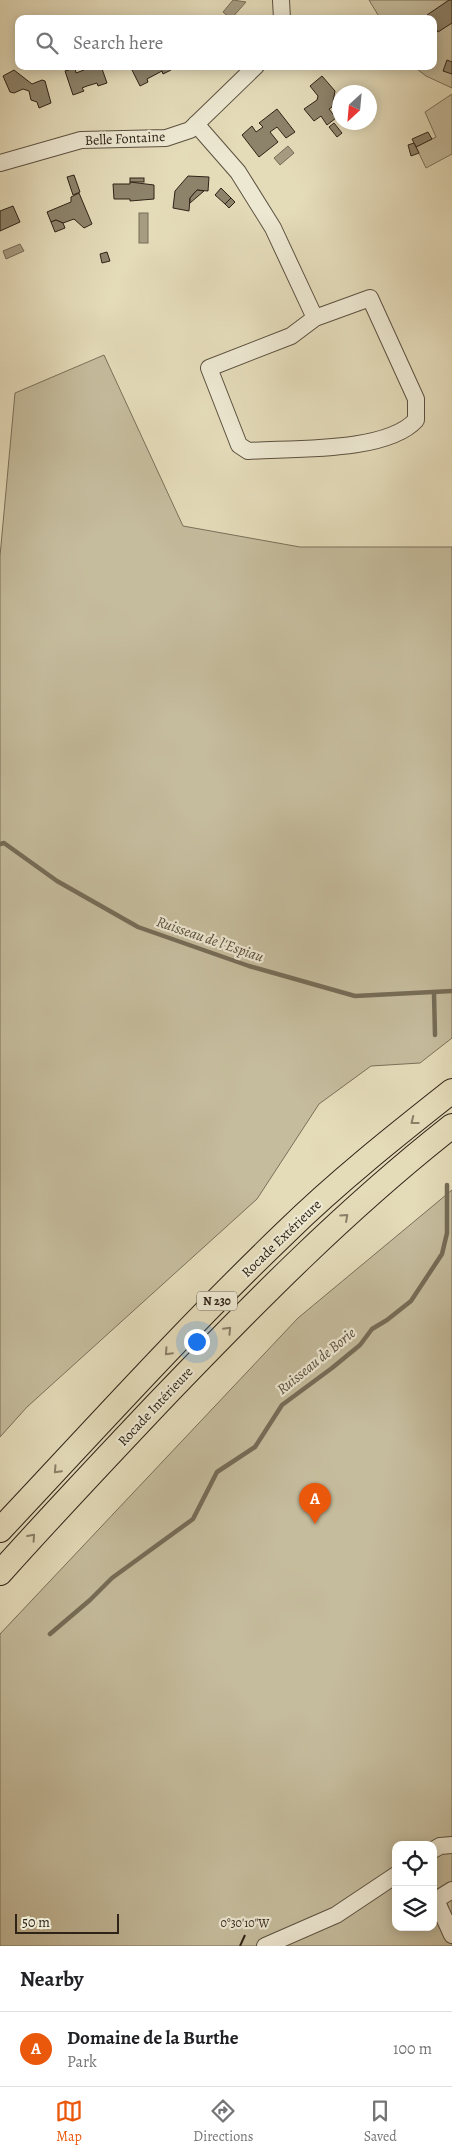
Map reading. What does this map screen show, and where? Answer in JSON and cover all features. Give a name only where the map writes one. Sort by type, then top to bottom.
[{"type":"highway","name":"Rocade Extérieure","points":[[0,1530],[212,1306],[286,1232],[364,1161],[452,1091]]},
{"type":"highway","name":"Rocade Intérieure","points":[[0,1573],[46,1521],[262,1296],[392,1174],[452,1126]]},
{"type":"street","points":[[282,0],[282,15]]},
{"type":"street","name":"Belle Fontaine","points":[[0,163],[80,140],[166,138],[190,130],[252,70]]},
{"type":"street","points":[[196,124],[238,172],[274,228],[315,318]]},
{"type":"street","points":[[370,298],[416,399],[416,420],[410,426],[389,436],[363,444],[248,451],[238,445],[209,368],[291,336],[315,318],[370,298]]},
{"type":"street","points":[[437,1848],[452,1845]]},
{"type":"street","points":[[265,1946],[336,1914],[392,1878]]},
{"type":"street","points":[[452,1890],[436,1900],[452,1935]]},
{"type":"shaded area","points":[[233,0],[246,2],[235,15],[226,15],[223,12]]},
{"type":"shaded area","points":[[369,0],[452,0],[452,88],[426,76],[418,70],[437,70],[437,15],[378,15]]},
{"type":"shaded area","points":[[452,94],[452,154],[426,168],[416,147],[436,137],[425,112]]},
{"type":"shaded area","points":[[288,146],[294,153],[280,165],[274,158]]},
{"type":"shaded area","points":[[139,213],[148,213],[148,243],[139,243]]},
{"type":"shaded area","points":[[20,244],[24,251],[6,259],[3,251]]},
{"type":"shaded area","points":[[104,355],[183,526],[300,547],[452,547],[452,1038],[420,1063],[371,1066],[319,1104],[257,1199],[27,1407],[0,1437],[0,556],[15,393]]},
{"type":"shaded area","points":[[452,1190],[452,1946],[0,1946],[0,1634],[298,1318]]},
{"type":"building","points":[[449,0],[452,0],[452,23],[438,32],[437,15],[427,15]]},
{"type":"building","points":[[447,60],[452,62],[452,74],[443,71]]},
{"type":"building","points":[[14,70],[32,84],[42,80],[45,81],[51,103],[39,108],[37,102],[31,100],[29,91],[23,89],[14,93],[10,92],[3,76]]},
{"type":"building","points":[[75,70],[76,73],[84,70],[102,70],[107,83],[98,86],[97,83],[87,86],[82,88],[84,91],[73,95],[65,71]]},
{"type":"building","points":[[132,70],[171,70],[163,74],[162,71],[147,79],[148,82],[140,86]]},
{"type":"building","points":[[322,76],[332,88],[332,107],[329,109],[332,113],[332,121],[327,125],[321,116],[314,121],[304,109],[317,100],[318,96],[310,86]]},
{"type":"building","points":[[277,109],[295,132],[286,138],[277,127],[270,132],[278,142],[259,157],[242,135],[252,126],[256,132],[263,127],[259,123]]},
{"type":"building","points":[[332,125],[332,130],[340,130],[342,133],[337,137],[329,127]]},
{"type":"building","points":[[428,132],[432,139],[416,147],[412,139]]},
{"type":"building","points":[[414,143],[419,153],[411,156],[408,145]]},
{"type":"building","points":[[74,175],[80,192],[73,195],[67,177]]},
{"type":"building","points":[[188,176],[209,177],[208,191],[197,190],[190,198],[189,211],[173,208],[175,191]]},
{"type":"building","points":[[130,178],[144,178],[144,182],[130,182]]},
{"type":"building","points":[[130,182],[154,185],[154,199],[130,201],[130,199],[114,199],[113,184],[130,184]]},
{"type":"building","points":[[221,188],[231,198],[225,204],[215,195]]},
{"type":"building","points":[[197,190],[204,191],[190,203],[190,198]]},
{"type":"building","points":[[79,193],[92,224],[84,228],[74,219],[63,223],[56,220],[51,222],[47,212],[71,202],[71,197]]},
{"type":"building","points":[[231,198],[235,202],[229,208],[225,204]]},
{"type":"building","points":[[13,206],[20,222],[0,231],[0,211]]},
{"type":"building","points":[[56,220],[63,223],[65,228],[55,232],[51,222]]},
{"type":"building","points":[[107,252],[110,261],[102,263],[100,254]]},
{"type":"waterway","name":"Ruisseau de l'Espiau","points":[[0,844],[4,843],[57,881],[138,927],[249,966],[355,996],[452,991]]},
{"type":"waterway","name":"Ruisseau de Borie","points":[[434,993],[435,1035]]},
{"type":"waterway","name":"Ruisseau de Borie","points":[[50,1634],[90,1600],[112,1578],[193,1519],[217,1472],[255,1447],[282,1405],[360,1345],[372,1329],[411,1301],[442,1254],[447,1233],[447,1185]]},
{"type":"place","name":"Domaine de la Burthe","points":[[315,1524]]}]
